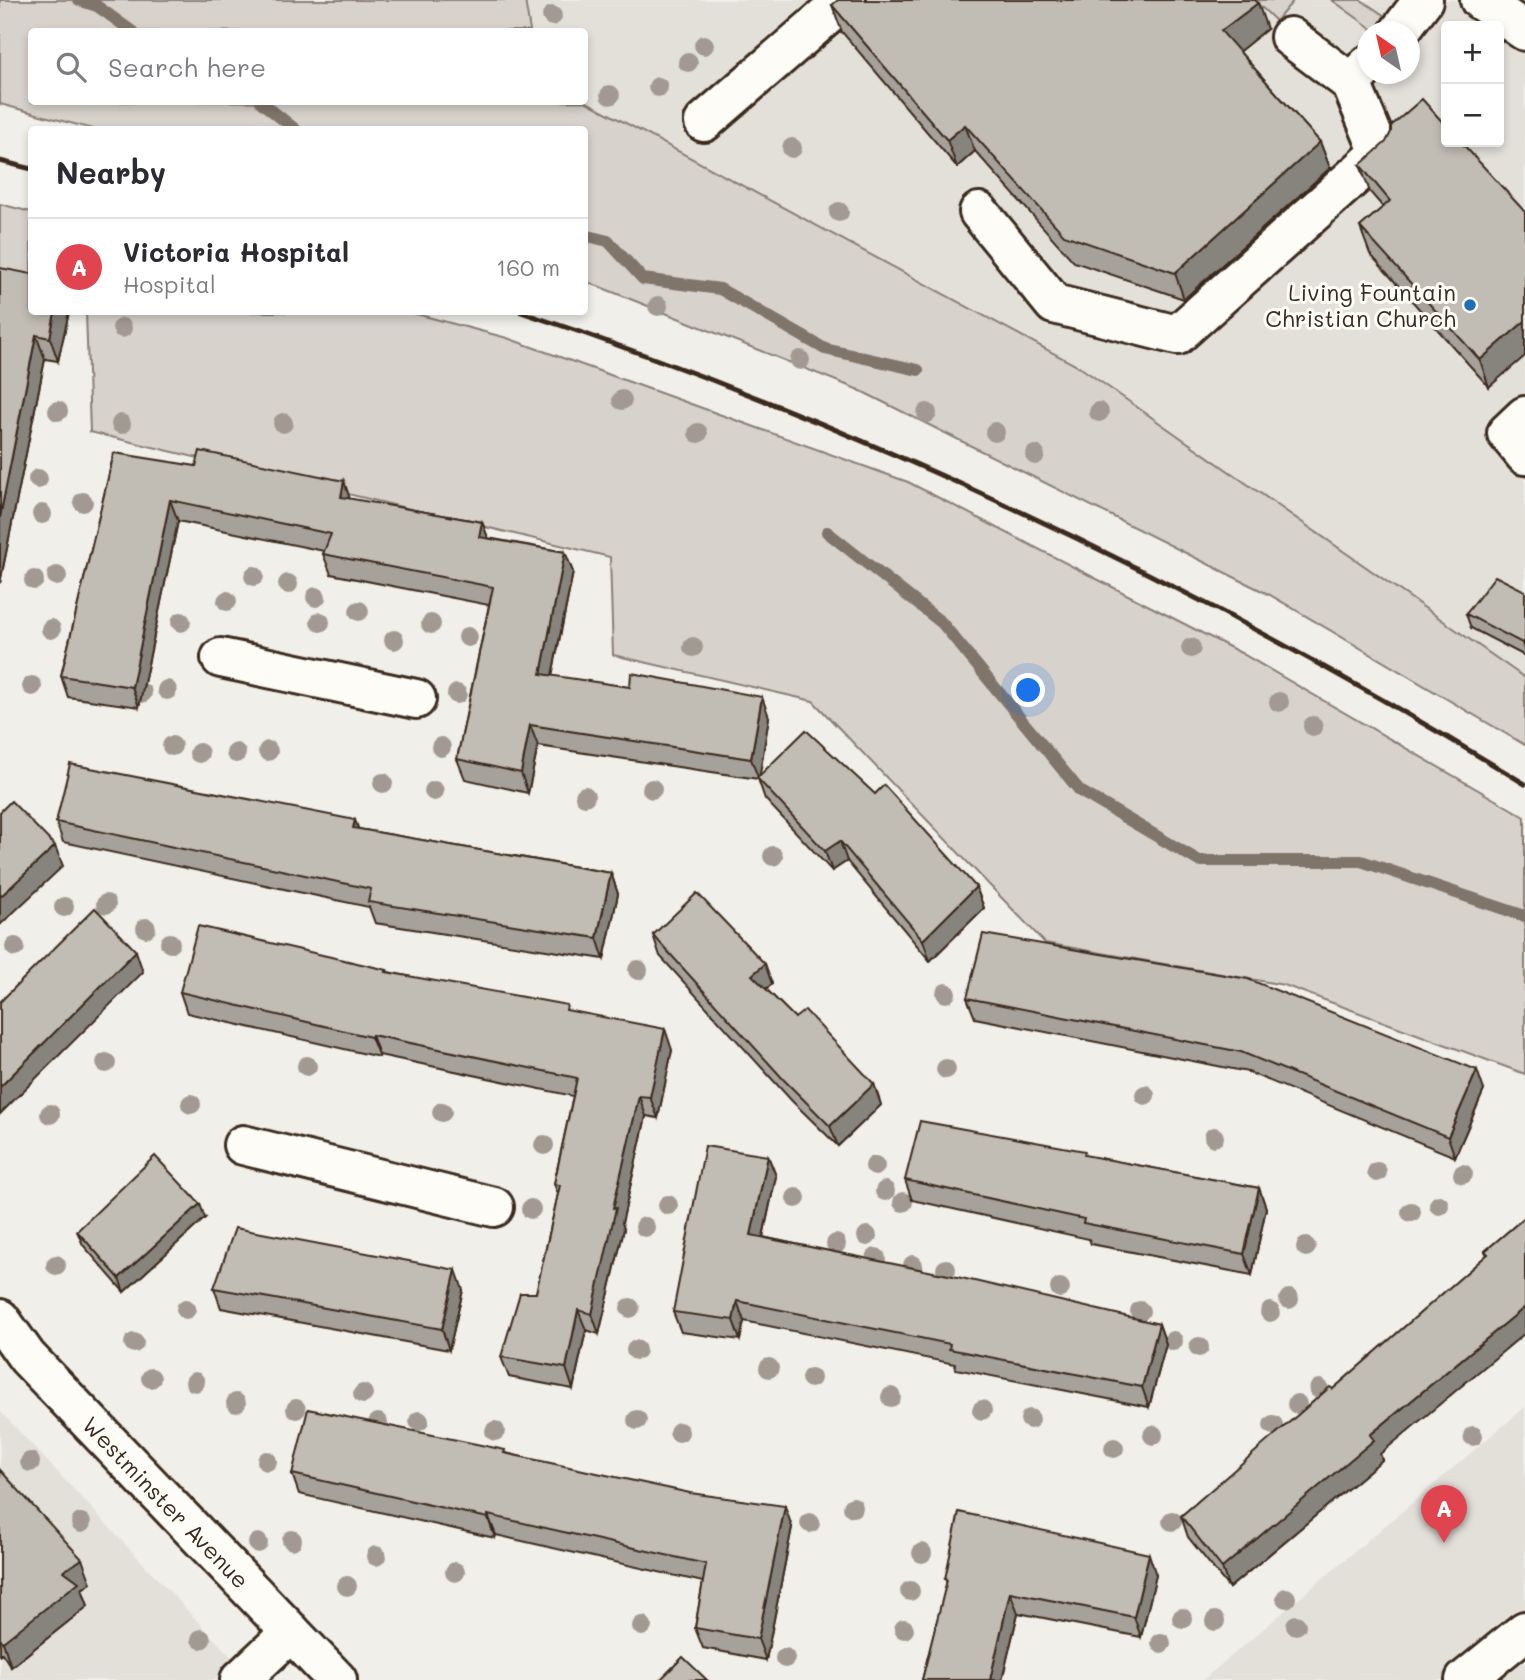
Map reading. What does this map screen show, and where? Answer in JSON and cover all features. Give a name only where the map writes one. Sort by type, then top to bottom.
[{"type":"street","points":[[704,122],[845,0]]},
{"type":"street","points":[[1407,21],[1423,0]]},
{"type":"street","points":[[1486,2],[1525,31]]},
{"type":"street","points":[[1290,37],[1357,73]]},
{"type":"street","points":[[979,212],[1054,304],[1177,335],[1380,153],[1362,84]]},
{"type":"street","points":[[1525,416],[1507,433],[1525,455]]},
{"type":"street","points":[[220,657],[416,699]]},
{"type":"street","points":[[243,1145],[494,1207]]},
{"type":"street","name":"Westminster Avenue","points":[[0,1319],[27,1357],[337,1680]]},
{"type":"street","points":[[1465,1680],[1525,1631]]},
{"type":"street","points":[[240,1680],[291,1632]]},
{"type":"shaded area","points":[[0,0],[525,0],[530,28],[28,28],[28,105],[588,105],[588,103],[1081,368],[1525,678],[1525,745],[1270,595],[859,390],[588,282],[588,126],[81,126],[0,104]]},
{"type":"shaded area","points":[[525,0],[1525,0],[1525,678],[1081,368],[588,103],[588,28],[530,28]]},
{"type":"shaded area","points":[[1254,0],[1294,0],[1276,21]]},
{"type":"shaded area","points":[[1332,0],[1361,0],[1392,21],[1361,21]]},
{"type":"shaded area","points":[[0,204],[28,211],[28,277],[0,271]]},
{"type":"shaded area","points":[[86,315],[420,315],[507,338],[908,482],[1241,653],[1525,817],[1525,1074],[1284,985],[1045,943],[813,701],[613,655],[610,557],[90,432]]},
{"type":"shaded area","points":[[1525,1407],[1525,1680],[1203,1680]]},
{"type":"shaded area","points":[[0,1411],[253,1680],[0,1680]]},
{"type":"building","points":[[838,0],[1255,0],[1258,3],[1221,31],[1320,142],[1175,273],[1064,235],[965,125],[947,140],[832,5]]},
{"type":"building","name":"Living Fountain Christian Church","points":[[1422,99],[1441,120],[1441,147],[1466,147],[1525,212],[1525,321],[1480,360],[1360,227],[1390,201],[1360,165],[1386,142],[1391,126]]},
{"type":"building","points":[[0,268],[28,273],[28,315],[54,315],[50,338],[36,335],[0,517]]},
{"type":"building","points":[[200,451],[344,481],[341,497],[482,522],[479,537],[565,552],[541,674],[630,687],[631,673],[762,697],[751,759],[530,725],[521,773],[457,759],[493,587],[323,554],[331,534],[170,500],[132,687],[61,676],[114,453],[196,466]]},
{"type":"building","points":[[1495,576],[1525,591],[1525,639],[1522,643],[1466,614]]},
{"type":"building","points":[[806,730],[875,794],[884,785],[976,887],[923,940],[840,841],[825,851],[757,778]]},
{"type":"building","points":[[70,764],[355,820],[353,828],[611,873],[597,938],[368,902],[371,889],[56,822]]},
{"type":"building","points":[[11,801],[55,846],[0,897],[0,812]]},
{"type":"building","points":[[697,893],[765,964],[752,975],[795,1018],[805,1010],[874,1084],[830,1126],[784,1080],[653,935]]},
{"type":"building","points":[[95,908],[136,951],[0,1087],[0,1002]]},
{"type":"building","points":[[198,926],[387,970],[386,972],[567,1005],[566,1010],[665,1029],[650,1097],[639,1096],[592,1314],[578,1310],[566,1368],[501,1357],[520,1293],[536,1293],[560,1185],[554,1184],[577,1078],[372,1035],[371,1037],[180,992]]},
{"type":"building","points":[[983,934],[1248,979],[1477,1070],[1448,1137],[1241,1052],[967,998]]},
{"type":"building","points":[[920,1121],[1085,1151],[1084,1155],[1259,1188],[1244,1254],[1083,1223],[1084,1219],[905,1180]]},
{"type":"building","points":[[705,1146],[768,1156],[751,1235],[953,1276],[1159,1324],[1142,1387],[949,1349],[950,1344],[737,1301],[733,1320],[673,1312]]},
{"type":"building","points":[[155,1156],[200,1204],[119,1278],[77,1231]]},
{"type":"building","points":[[1525,1217],[1525,1307],[1370,1435],[1374,1440],[1222,1568],[1181,1516],[1330,1387],[1333,1389],[1488,1254],[1485,1251]]},
{"type":"building","points":[[235,1228],[456,1270],[442,1329],[214,1288]]},
{"type":"building","points":[[308,1409],[505,1450],[504,1453],[690,1493],[785,1506],[758,1639],[695,1628],[706,1564],[292,1474]]},
{"type":"building","points":[[0,1470],[82,1559],[64,1571],[79,1582],[3,1642],[0,1639]]},
{"type":"building","points":[[959,1512],[1149,1554],[1134,1617],[1010,1592],[990,1680],[922,1680],[947,1580],[945,1579]]},
{"type":"building","points":[[683,1657],[707,1680],[660,1680]]},
{"type":"waterway","points":[[79,0],[97,6],[127,28]]},
{"type":"waterway","points":[[265,105],[291,126]]},
{"type":"waterway","points":[[588,236],[608,241],[643,279],[720,289],[825,349],[918,370]]},
{"type":"waterway","points":[[827,532],[942,623],[1080,791],[1199,861],[1361,861],[1525,916]]},
{"type":"railway","points":[[0,161],[28,168]]},
{"type":"railway","points":[[530,315],[782,408],[910,461],[1036,519],[1161,580],[1284,645],[1525,784]]},
{"type":"place","name":"Living Fountain Christian Church","points":[[1470,305]]},
{"type":"place","name":"Victoria Hospital","points":[[1444,1543]]}]
